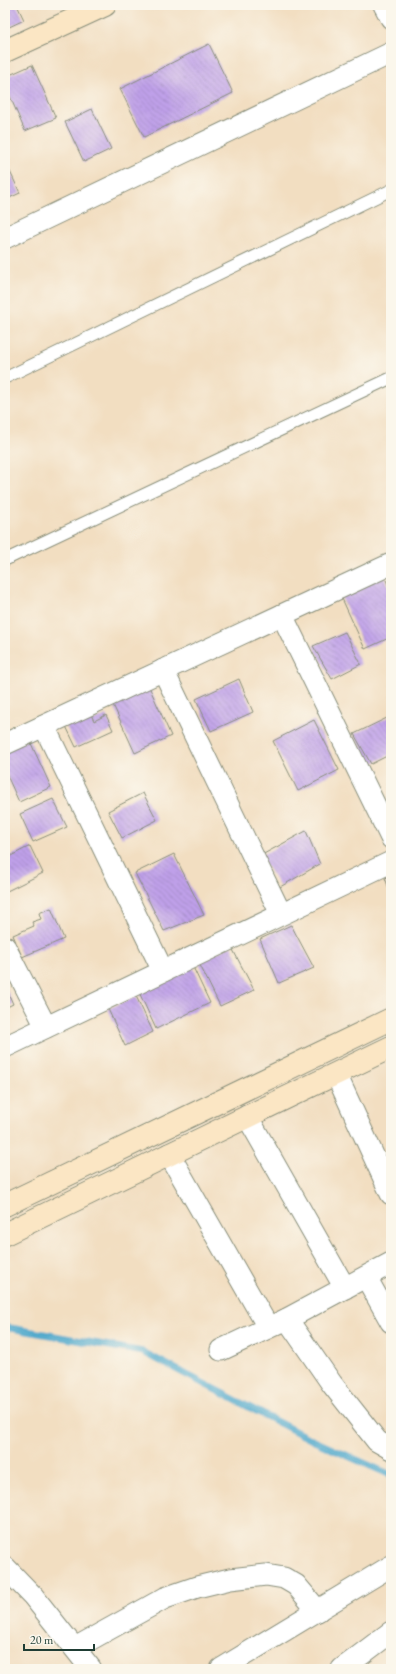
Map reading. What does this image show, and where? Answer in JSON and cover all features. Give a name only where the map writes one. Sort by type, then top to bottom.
[{"type":"street","points":[[5,51],[105,5]]},
{"type":"street","points":[[384,5],[391,18]]},
{"type":"street","points":[[5,238],[391,53]]},
{"type":"street","points":[[5,744],[391,564]]},
{"type":"street","points":[[282,615],[391,838]]},
{"type":"street","points":[[163,670],[281,914]]},
{"type":"street","points":[[44,726],[163,971]]},
{"type":"street","points":[[5,1047],[391,862]]},
{"type":"street","points":[[5,947],[46,1027]]},
{"type":"street","points":[[5,1205],[391,1019]]},
{"type":"street","points":[[5,1234],[391,1047]]},
{"type":"street","points":[[336,1074],[391,1194]]},
{"type":"street","points":[[247,1116],[345,1288]]},
{"type":"street","points":[[169,1154],[268,1327]]},
{"type":"street","points":[[221,1350],[287,1319],[391,1263]]},
{"type":"street","points":[[366,1277],[391,1322]]},
{"type":"street","points":[[287,1319],[332,1384],[377,1440],[391,1449]]},
{"type":"street","points":[[221,1669],[391,1566]]},
{"type":"street","points":[[5,1567],[33,1596],[90,1669]]},
{"type":"street","points":[[75,1648],[165,1598],[197,1587],[230,1579],[266,1575],[284,1578],[296,1585],[318,1611]]},
{"type":"street","points":[[342,1669],[391,1632]]},
{"type":"lane","points":[[5,378],[391,190]]},
{"type":"lane","points":[[5,560],[391,378]]},
{"type":"building","points":[[5,5],[17,5],[24,20],[5,29]]},
{"type":"building","points":[[209,44],[233,93],[144,137],[120,89]]},
{"type":"building","points":[[32,65],[56,118],[25,131],[5,85],[5,77]]},
{"type":"building","points":[[92,109],[111,149],[84,162],[65,122]]},
{"type":"building","points":[[5,161],[20,193],[5,200]]},
{"type":"building","points":[[382,571],[391,591],[391,637],[365,649],[339,592]]},
{"type":"building","points":[[345,632],[361,664],[332,679],[313,646]]},
{"type":"building","points":[[239,679],[253,712],[211,731],[196,699]]},
{"type":"building","points":[[147,682],[171,736],[135,753],[110,698]]},
{"type":"building","points":[[88,708],[94,721],[106,715],[113,730],[76,747],[63,720]]},
{"type":"building","points":[[391,716],[391,754],[371,764],[354,734]]},
{"type":"building","points":[[314,720],[339,770],[298,791],[273,741]]},
{"type":"building","points":[[29,739],[51,787],[19,802],[5,771],[5,749]]},
{"type":"building","points":[[143,793],[157,820],[122,838],[108,811]]},
{"type":"building","points":[[53,799],[67,827],[33,842],[20,814]]},
{"type":"building","points":[[306,831],[320,864],[280,887],[260,856]]},
{"type":"building","points":[[30,846],[43,873],[5,892],[5,859]]},
{"type":"building","points":[[174,854],[204,915],[164,931],[135,873]]},
{"type":"building","points":[[391,876],[391,894],[385,878]]},
{"type":"building","points":[[51,908],[64,939],[22,957],[13,935],[34,926],[32,922],[41,919],[39,913]]},
{"type":"building","points":[[291,925],[314,968],[279,983],[260,939]]},
{"type":"building","points":[[231,946],[254,990],[220,1006],[198,961]]},
{"type":"building","points":[[192,965],[210,1003],[156,1029],[138,990]]},
{"type":"building","points":[[5,986],[13,1004],[5,1008]]},
{"type":"building","points":[[136,996],[153,1032],[125,1046],[108,1009]]},
{"type":"waterway","points":[[5,1327],[143,1352],[312,1440],[391,1475]]}]
